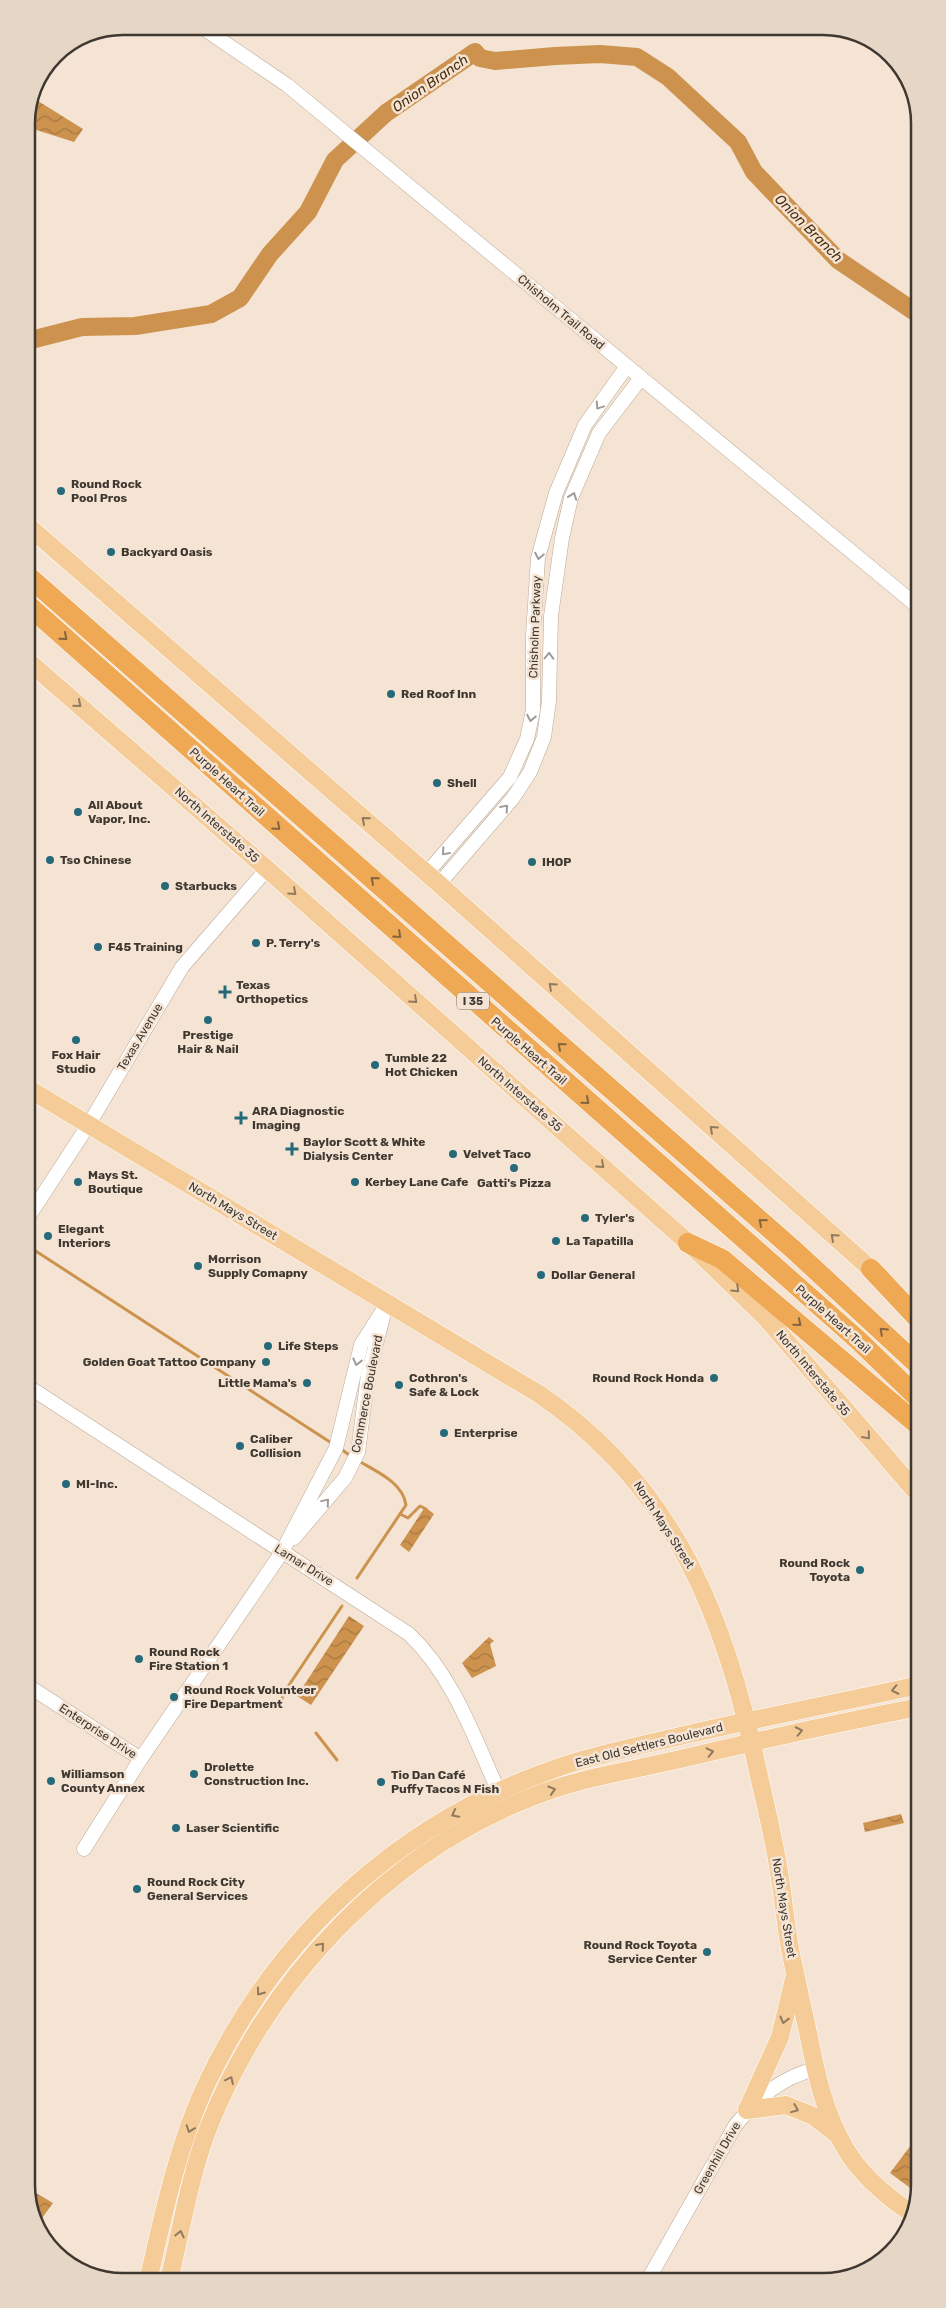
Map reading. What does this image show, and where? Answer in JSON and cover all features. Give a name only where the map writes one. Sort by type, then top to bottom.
[{"type":"highway","name":"Purple Heart Trail","points":[[35,582],[796,1251],[911,1358]]},
{"type":"highway","name":"Purple Heart Trail","points":[[35,611],[858,1340],[911,1391]]},
{"type":"highway","points":[[688,1243],[722,1259],[911,1419]]},
{"type":"highway","points":[[871,1269],[911,1312]]},
{"type":"main road","points":[[35,532],[433,879],[871,1269],[911,1301]]},
{"type":"main road","name":"North Interstate 35","points":[[35,667],[267,869],[688,1243],[766,1318],[911,1486]]},
{"type":"main road","name":"North Mays Street","points":[[35,1092],[557,1406],[595,1437],[626,1468],[672,1532],[702,1586],[728,1652],[752,1742],[779,1869],[796,1973],[824,2107],[846,2150],[874,2184],[907,2210]]},
{"type":"main road","name":"East Old Settlers Boulevard","points":[[150,2273],[175,2170],[205,2087],[247,2011],[301,1939],[330,1909],[386,1858],[441,1821],[498,1791],[574,1762],[626,1748],[911,1686]]},
{"type":"main road","name":"East Old Settlers Boulevard","points":[[171,2273],[194,2176],[209,2127],[230,2079],[250,2043],[288,1986],[332,1934],[362,1905],[402,1872],[459,1834],[506,1808],[545,1792],[584,1781],[752,1742],[911,1709]]},
{"type":"main road","points":[[796,1973],[780,2037],[748,2110],[786,2106],[813,2116],[838,2135]]},
{"type":"street","name":"Chisholm Trail Road","points":[[213,35],[287,85],[911,601]]},
{"type":"street","name":"Chisholm Parkway","points":[[433,879],[470,823],[510,777],[527,740],[533,710],[533,635],[538,558],[556,493],[585,426],[627,366]]},
{"type":"street","name":"Chisholm Parkway","points":[[433,879],[482,834],[513,798],[530,772],[544,737],[549,701],[551,616],[562,538],[571,498],[599,433],[641,378]]},
{"type":"street","points":[[470,823],[482,834]]},
{"type":"street","name":"Texas Avenue","points":[[35,1207],[89,1124],[182,967],[267,869]]},
{"type":"street","name":"Commerce Boulevard","points":[[282,1552],[336,1448],[361,1345],[387,1304]]},
{"type":"street","name":"Commerce Boulevard","points":[[84,1849],[141,1759],[282,1552],[345,1478],[358,1452],[372,1357],[387,1304]]},
{"type":"street","name":"Lamar Drive","points":[[35,1390],[282,1552],[402,1628],[422,1646],[448,1682],[506,1808]]},
{"type":"street","name":"Enterprise Drive","points":[[35,1690],[141,1759]]},
{"type":"street","name":"Greenhill Drive","points":[[652,2273],[735,2126],[748,2110],[778,2083],[796,2074],[815,2069]]},
{"type":"water","points":[[38,102],[83,129],[74,142],[35,130]]},
{"type":"water","points":[[425,1507],[434,1514],[409,1552],[400,1545]]},
{"type":"water","points":[[349,1616],[364,1626],[311,1705],[297,1696]]},
{"type":"water","points":[[489,1637],[494,1641],[490,1644],[496,1666],[472,1678],[462,1663]]},
{"type":"water","points":[[901,1814],[904,1823],[865,1832],[863,1823]]},
{"type":"water","points":[[911,2145],[911,2188],[890,2173]]},
{"type":"water","points":[[36,2193],[53,2203],[42,2218]]},
{"type":"waterway","name":"Onion Branch","points":[[35,339],[82,327],[135,326],[211,314],[240,298],[270,254],[308,212],[335,160],[386,113],[475,52],[480,58],[495,61],[600,54],[637,57],[668,77],[738,142],[754,172],[838,260],[911,309]]},
{"type":"waterway","points":[[35,1251],[333,1444]]},
{"type":"waterway","points":[[341,1449],[352,1457]]},
{"type":"waterway","points":[[357,1460],[380,1473],[394,1484],[400,1490],[406,1505],[357,1578]]},
{"type":"waterway","points":[[400,1514],[408,1518],[420,1506],[426,1509]]},
{"type":"waterway","points":[[281,1703],[283,1694],[342,1606]]},
{"type":"waterway","points":[[316,1733],[337,1760]]},
{"type":"place","name":"Round Rock Pool Pros","points":[[61,491]]},
{"type":"place","name":"Backyard Oasis","points":[[111,552]]},
{"type":"place","name":"Red Roof Inn","points":[[391,694]]},
{"type":"place","name":"Shell","points":[[437,783]]},
{"type":"place","name":"All About Vapor, Inc.","points":[[78,812]]},
{"type":"place","name":"Tso Chinese","points":[[50,860]]},
{"type":"place","name":"IHOP","points":[[532,862]]},
{"type":"place","name":"Starbucks","points":[[165,886]]},
{"type":"place","name":"P. Terry's","points":[[256,943]]},
{"type":"place","name":"F45 Training","points":[[98,947]]},
{"type":"place","name":"Texas Orthopetics","points":[[225,992]]},
{"type":"place","name":"Prestige Hair & Nail","points":[[208,1020]]},
{"type":"place","name":"Fox Hair Studio","points":[[76,1040]]},
{"type":"place","name":"Tumble 22 Hot Chicken","points":[[375,1065]]},
{"type":"place","name":"ARA Diagnostic Imaging","points":[[241,1118]]},
{"type":"place","name":"Baylor Scott & White Dialysis Center","points":[[292,1149]]},
{"type":"place","name":"Velvet Taco","points":[[453,1154]]},
{"type":"place","name":"Gatti's Pizza","points":[[514,1168]]},
{"type":"place","name":"Mays St. Boutique","points":[[78,1182]]},
{"type":"place","name":"Kerbey Lane Cafe","points":[[355,1182]]},
{"type":"place","name":"Tyler's","points":[[585,1218]]},
{"type":"place","name":"Elegant Interiors","points":[[48,1236]]},
{"type":"place","name":"La Tapatilla","points":[[556,1241]]},
{"type":"place","name":"Morrison Supply Comapny","points":[[198,1266]]},
{"type":"place","name":"Dollar General","points":[[541,1275]]},
{"type":"place","name":"Life Steps","points":[[268,1346]]},
{"type":"place","name":"Golden Goat Tattoo Company","points":[[266,1362]]},
{"type":"place","name":"Round Rock Honda","points":[[714,1378]]},
{"type":"place","name":"Little Mama's","points":[[307,1383]]},
{"type":"place","name":"Cothron's Safe & Lock","points":[[399,1385]]},
{"type":"place","name":"Enterprise","points":[[444,1433]]},
{"type":"place","name":"Caliber Collision","points":[[240,1446]]},
{"type":"place","name":"MI-Inc.","points":[[66,1484]]},
{"type":"place","name":"Round Rock Toyota","points":[[860,1570]]},
{"type":"place","name":"Round Rock Fire Station 1","points":[[139,1659]]},
{"type":"place","name":"Round Rock Volunteer Fire Department","points":[[174,1697]]},
{"type":"place","name":"Drolette Construction Inc.","points":[[194,1774]]},
{"type":"place","name":"Williamson County Annex","points":[[51,1781]]},
{"type":"place","name":"Tio Dan Café Puffy Tacos N Fish","points":[[381,1782]]},
{"type":"place","name":"Laser Scientific","points":[[176,1828]]},
{"type":"place","name":"Round Rock City General Services","points":[[137,1889]]},
{"type":"place","name":"Round Rock Toyota Service Center","points":[[707,1952]]}]
